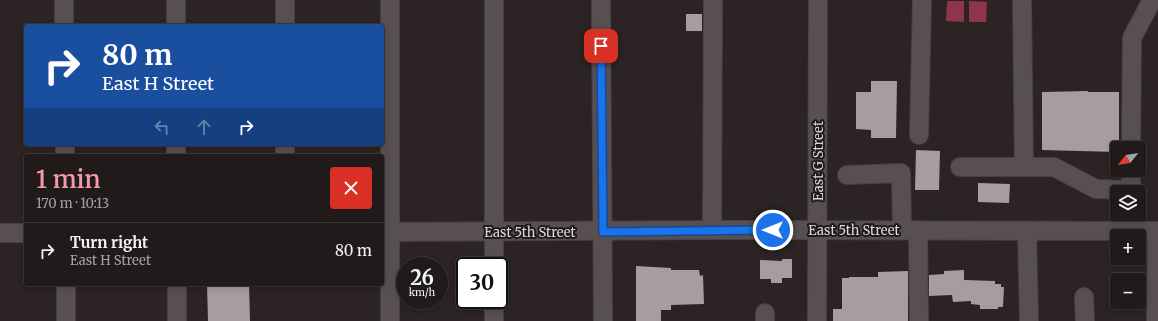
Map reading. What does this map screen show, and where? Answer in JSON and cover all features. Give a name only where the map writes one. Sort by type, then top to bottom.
[{"type":"street","points":[[64,0],[64,24]]},
{"type":"street","points":[[176,0],[176,24]]},
{"type":"street","points":[[285,0],[285,24]]},
{"type":"street","points":[[390,0],[386,232],[390,321]]},
{"type":"street","points":[[494,0],[494,257]]},
{"type":"street","points":[[601,0],[603,321]]},
{"type":"street","points":[[712,0],[712,230]]},
{"type":"street","name":"East G Street","points":[[818,0],[818,321]]},
{"type":"street","points":[[919,135],[922,0]]},
{"type":"street","points":[[1022,0],[1024,167]]},
{"type":"street","points":[[1131,141],[1132,38],[1152,0]]},
{"type":"street","points":[[960,167],[1054,167],[1096,189],[1110,190]]},
{"type":"street","points":[[847,175],[902,173],[910,230],[919,321]]},
{"type":"street","name":"East 5th Street","points":[[386,232],[603,232],[712,230],[1027,231],[1132,222],[1157,231]]},
{"type":"street","points":[[1027,231],[1030,321]]},
{"type":"street","points":[[1156,321],[1157,231]]},
{"type":"street","points":[[0,233],[24,233]]},
{"type":"street","points":[[66,286],[66,321]]},
{"type":"street","points":[[177,286],[177,321]]},
{"type":"street","points":[[1084,297],[1085,321]]},
{"type":"street","points":[[494,309],[494,321]]},
{"type":"shaded area","points":[[947,1],[964,1],[964,22],[946,21]]},
{"type":"shaded area","points":[[969,1],[987,2],[986,22],[969,22]]},
{"type":"building","points":[[686,14],[702,14],[702,31],[686,31]]},
{"type":"building","points":[[871,81],[897,81],[896,138],[871,138],[871,130],[856,129],[856,92],[871,92]]},
{"type":"building","points":[[1042,92],[1119,92],[1119,141],[1110,141],[1110,152],[1042,150]]},
{"type":"building","points":[[916,150],[940,151],[939,190],[915,190]]},
{"type":"building","points":[[978,183],[1010,184],[1009,203],[978,202]]},
{"type":"building","points":[[782,259],[792,259],[792,278],[782,278],[782,283],[771,283],[771,279],[760,279],[760,260],[782,261]]},
{"type":"building","points":[[636,266],[671,268],[671,270],[699,270],[700,276],[703,275],[704,304],[671,305],[671,310],[661,310],[661,321],[636,321]]},
{"type":"building","points":[[964,270],[964,280],[995,281],[995,284],[1001,284],[1001,287],[1004,287],[1003,307],[998,307],[998,309],[980,309],[980,305],[971,304],[971,301],[953,302],[952,295],[929,296],[929,275],[944,274],[944,271]]},
{"type":"building","points":[[908,271],[908,321],[833,321],[833,309],[842,309],[842,278],[878,277],[878,272]]},
{"type":"building","points":[[207,286],[249,286],[250,321],[208,321]]},
{"type":"route","points":[[601,46],[603,232],[773,230]]}]
